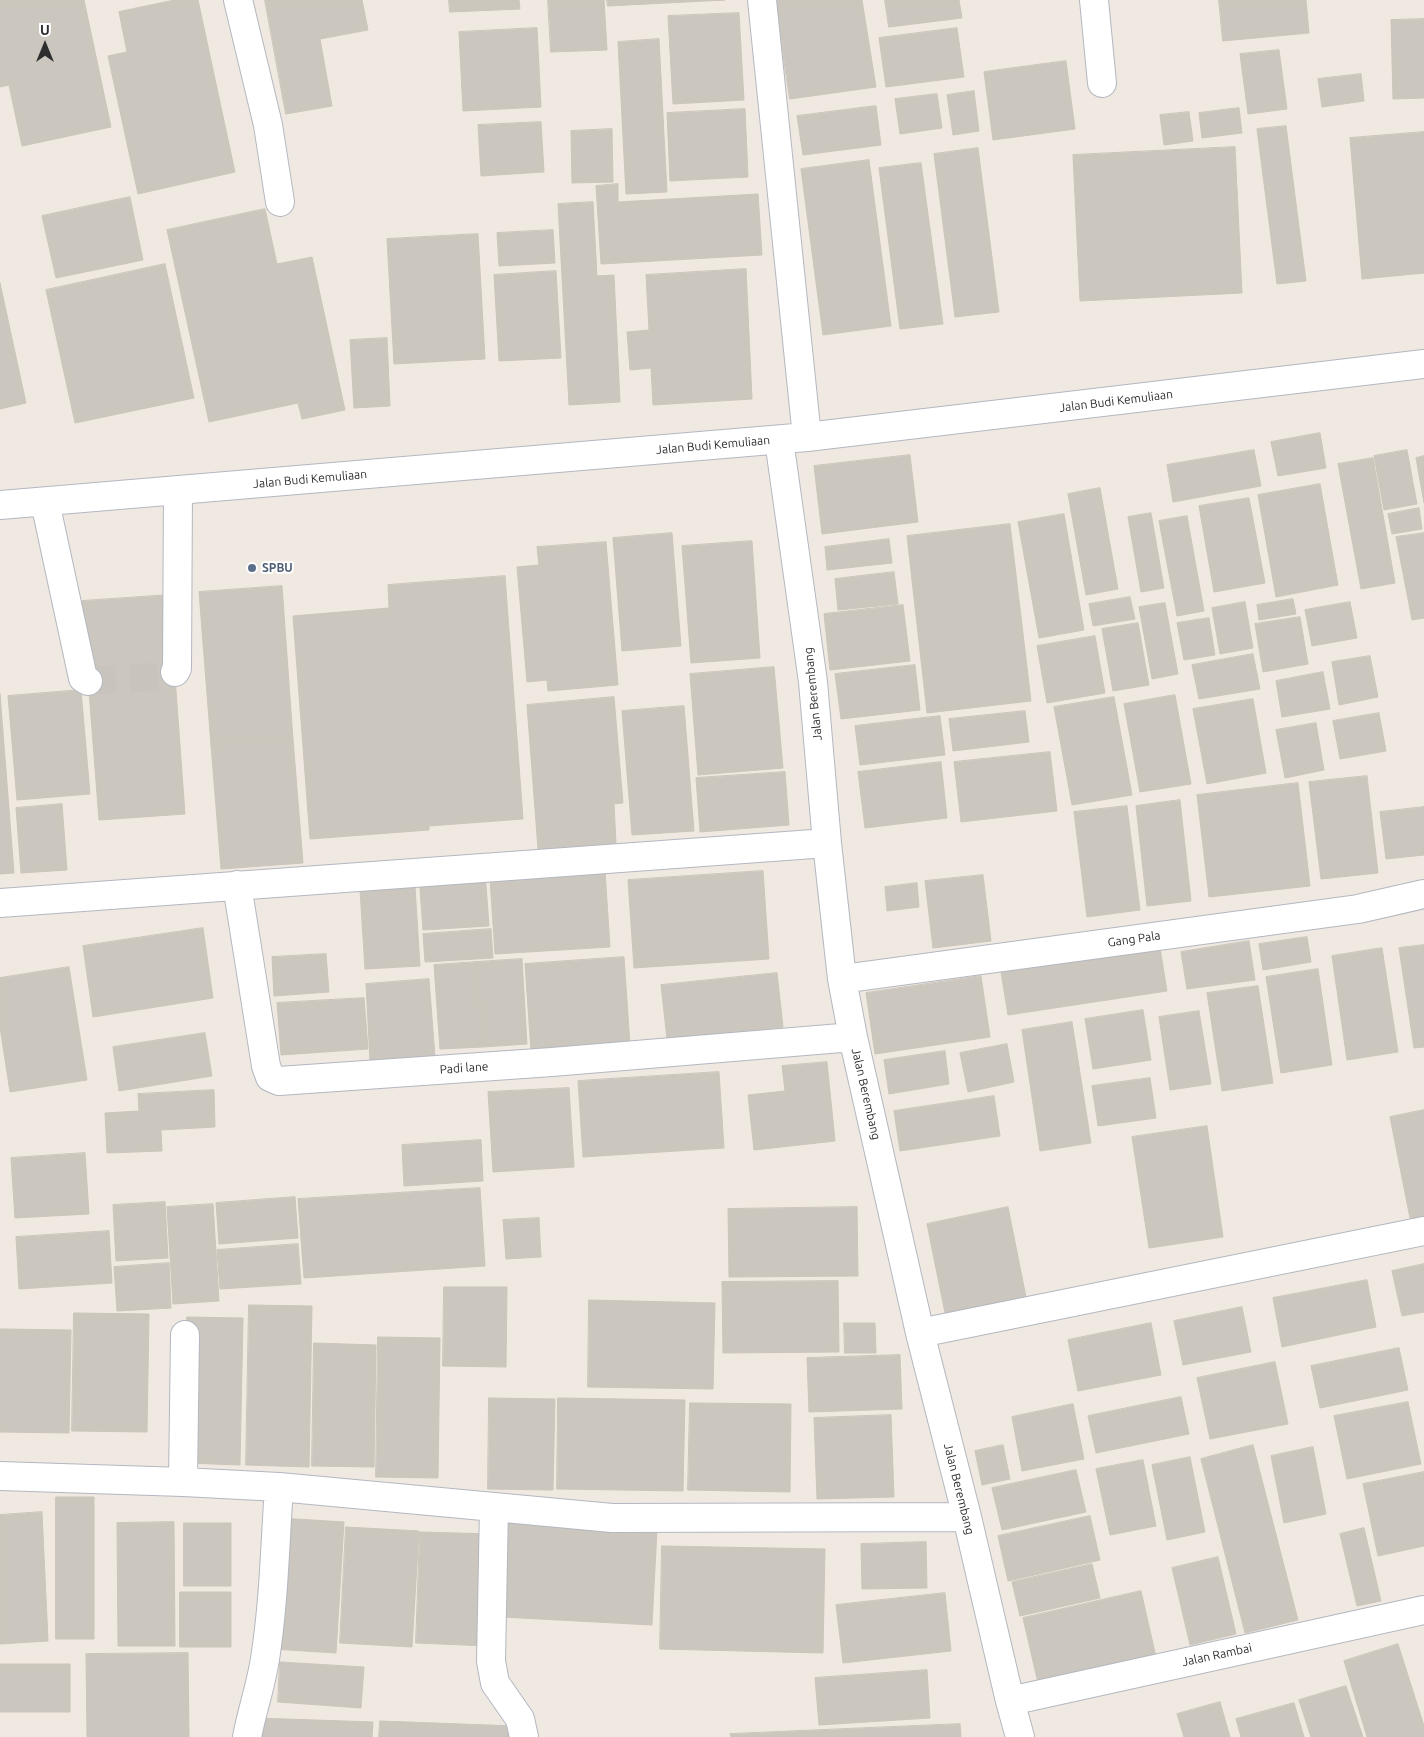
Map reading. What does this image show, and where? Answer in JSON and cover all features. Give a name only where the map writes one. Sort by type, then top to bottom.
[{"type":"street","points":[[238,0],[268,125],[280,202]]},
{"type":"street","points":[[762,0],[806,437]]},
{"type":"street","points":[[1094,0],[1102,84]]},
{"type":"street","name":"Jalan Budi Kemuliaan","points":[[0,505],[779,440],[1424,364]]},
{"type":"street","name":"Jalan Berembang","points":[[779,440],[813,682],[827,843],[842,979],[853,1037],[920,1333],[1020,1737]]},
{"type":"street","points":[[175,672],[177,669],[178,490]]},
{"type":"street","points":[[45,502],[83,678],[88,681]]},
{"type":"street","points":[[0,902],[827,843]]},
{"type":"street","name":"Padi lane","points":[[237,885],[266,1066],[270,1077],[279,1081],[552,1062],[853,1037]]},
{"type":"street","name":"Gang Pala","points":[[842,979],[1358,909],[1424,894]]},
{"type":"street","points":[[920,1333],[1424,1231]]},
{"type":"street","points":[[183,1482],[185,1335]]},
{"type":"street","points":[[0,1476],[279,1487],[612,1518],[967,1517]]},
{"type":"street","points":[[247,1737],[265,1660],[273,1588],[279,1487]]},
{"type":"street","points":[[494,1506],[491,1661],[495,1683],[520,1719],[524,1737]]},
{"type":"street","name":"Jalan Rambai","points":[[1010,1701],[1424,1610]]},
{"type":"building","points":[[0,0],[84,0],[111,127],[22,146],[9,85],[0,87]]},
{"type":"building","points":[[175,0],[198,0],[235,172],[138,194],[108,56],[127,52],[119,12]]},
{"type":"building","points":[[265,0],[362,0],[368,30],[320,39],[332,106],[286,114]]},
{"type":"building","points":[[449,0],[519,0],[520,9],[450,12]]},
{"type":"building","points":[[548,0],[604,0],[607,50],[551,52]]},
{"type":"building","points":[[607,0],[725,0],[608,6]]},
{"type":"building","points":[[775,0],[862,0],[876,87],[790,99]]},
{"type":"building","points":[[885,0],[959,0],[962,18],[889,27]]},
{"type":"building","points":[[1219,0],[1306,0],[1309,33],[1223,41]]},
{"type":"building","points":[[739,13],[744,100],[673,104],[668,16]]},
{"type":"building","points":[[1424,19],[1424,98],[1393,99],[1391,20]]},
{"type":"building","points":[[537,28],[541,107],[463,111],[459,32]]},
{"type":"building","points":[[957,28],[964,77],[886,87],[879,38]]},
{"type":"building","points":[[659,39],[667,192],[626,194],[618,42]]},
{"type":"building","points":[[1279,50],[1287,109],[1248,114],[1240,54]]},
{"type":"building","points":[[1066,61],[1075,129],[993,140],[984,72]]},
{"type":"building","points":[[1361,74],[1364,101],[1322,107],[1318,79]]},
{"type":"building","points":[[974,91],[979,131],[953,135],[947,95]]},
{"type":"building","points":[[937,94],[942,128],[900,134],[895,99]]},
{"type":"building","points":[[876,106],[881,145],[803,155],[797,116]]},
{"type":"building","points":[[1239,108],[1242,133],[1202,138],[1199,113]]},
{"type":"building","points":[[745,109],[748,177],[670,181],[667,113]]},
{"type":"building","points":[[1189,112],[1193,141],[1164,145],[1160,115]]},
{"type":"building","points":[[541,122],[544,172],[481,176],[478,125]]},
{"type":"building","points":[[1286,126],[1306,281],[1277,284],[1257,129]]},
{"type":"building","points":[[612,129],[613,182],[572,183],[571,131]]},
{"type":"building","points":[[1424,132],[1424,273],[1362,279],[1350,138]]},
{"type":"building","points":[[1235,147],[1242,293],[1080,301],[1073,155]]},
{"type":"building","points":[[978,148],[999,312],[955,317],[934,154]]},
{"type":"building","points":[[869,160],[891,326],[823,335],[801,169]]},
{"type":"building","points":[[921,163],[943,324],[900,329],[879,168]]},
{"type":"building","points":[[618,184],[618,202],[758,194],[762,255],[601,264],[596,186]]},
{"type":"building","points":[[130,197],[143,260],[56,278],[42,216]]},
{"type":"building","points":[[593,202],[597,276],[614,275],[620,402],[569,405],[558,204]]},
{"type":"building","points":[[265,209],[277,264],[312,257],[345,410],[302,419],[298,403],[209,422],[167,230]]},
{"type":"building","points":[[553,230],[555,263],[499,266],[497,233]]},
{"type":"building","points":[[478,234],[485,359],[394,364],[387,239]]},
{"type":"building","points":[[165,264],[194,398],[75,423],[46,290]]},
{"type":"building","points":[[746,269],[752,399],[653,405],[651,368],[630,370],[627,332],[649,330],[646,275]]},
{"type":"building","points":[[556,271],[561,358],[499,361],[494,275]]},
{"type":"building","points":[[0,283],[26,403],[0,409]]},
{"type":"building","points":[[387,338],[390,406],[354,408],[350,340]]},
{"type":"building","points":[[1320,433],[1326,468],[1278,476],[1271,442]]},
{"type":"building","points":[[1254,450],[1261,486],[1173,502],[1167,465]]},
{"type":"building","points":[[1407,450],[1417,504],[1384,510],[1374,456]]},
{"type":"building","points":[[910,455],[918,522],[822,534],[814,466]]},
{"type":"building","points":[[1424,456],[1424,503],[1416,458]]},
{"type":"building","points":[[1373,458],[1395,583],[1361,589],[1338,464]]},
{"type":"building","points":[[1320,484],[1338,585],[1276,597],[1258,495]]},
{"type":"building","points":[[1100,488],[1118,589],[1086,595],[1068,494]]},
{"type":"building","points":[[1249,498],[1265,583],[1214,592],[1199,506]]},
{"type":"building","points":[[1419,508],[1422,529],[1392,534],[1388,514]]},
{"type":"building","points":[[1151,513],[1164,588],[1141,592],[1128,517]]},
{"type":"building","points":[[1064,514],[1084,630],[1039,638],[1018,522]]},
{"type":"building","points":[[1187,516],[1204,611],[1177,616],[1159,521]]},
{"type":"building","points":[[1010,524],[1031,701],[927,713],[907,536]]},
{"type":"building","points":[[672,533],[681,646],[622,651],[613,538]]},
{"type":"building","points":[[1424,533],[1424,618],[1412,620],[1396,537]]},
{"type":"building","points":[[889,539],[892,563],[827,570],[825,547]]},
{"type":"building","points":[[752,541],[760,658],[691,663],[682,546]]},
{"type":"building","points":[[606,542],[618,685],[548,691],[547,680],[527,682],[517,567],[539,565],[537,547]]},
{"type":"building","points":[[894,572],[898,604],[838,610],[835,579]]},
{"type":"building","points":[[505,576],[523,819],[429,826],[429,830],[310,839],[293,616],[389,608],[388,585]]},
{"type":"building","points":[[282,586],[293,739],[211,745],[199,592]]},
{"type":"building","points":[[169,595],[185,814],[99,820],[82,601]]},
{"type":"building","points":[[1130,597],[1135,619],[1093,626],[1089,604]]},
{"type":"building","points":[[1293,599],[1296,614],[1259,620],[1257,605]]},
{"type":"building","points":[[1245,602],[1253,648],[1220,654],[1212,608]]},
{"type":"building","points":[[1350,602],[1357,638],[1312,646],[1305,610]]},
{"type":"building","points":[[1165,603],[1178,674],[1152,679],[1139,607]]},
{"type":"building","points":[[903,605],[910,661],[830,670],[824,614]]},
{"type":"building","points":[[1300,617],[1308,664],[1263,672],[1255,624]]},
{"type":"building","points":[[1209,618],[1215,655],[1184,660],[1177,623]]},
{"type":"building","points":[[1138,623],[1149,685],[1113,691],[1102,629]]},
{"type":"building","points":[[1095,636],[1105,693],[1047,703],[1037,646]]},
{"type":"building","points":[[1253,654],[1260,689],[1199,699],[1192,665]]},
{"type":"building","points":[[1370,656],[1378,697],[1339,705],[1332,662]]},
{"type":"building","points":[[915,665],[920,710],[841,719],[835,674]]},
{"type":"building","points":[[774,667],[783,768],[698,775],[690,674]]},
{"type":"building","points":[[1323,672],[1330,709],[1282,717],[1276,681]]},
{"type":"building","points":[[81,690],[90,794],[17,800],[8,696]]},
{"type":"building","points":[[0,694],[14,873],[0,874]]},
{"type":"building","points":[[1175,695],[1191,784],[1140,792],[1124,704]]},
{"type":"building","points":[[614,697],[623,803],[614,804],[616,843],[538,849],[527,705]]},
{"type":"building","points":[[1114,697],[1132,795],[1072,805],[1054,707]]},
{"type":"building","points":[[1253,699],[1266,773],[1207,784],[1193,709]]},
{"type":"building","points":[[684,706],[694,831],[632,835],[622,711]]},
{"type":"building","points":[[1025,711],[1029,742],[953,751],[949,719]]},
{"type":"building","points":[[1379,713],[1386,751],[1340,759],[1333,721]]},
{"type":"building","points":[[940,716],[945,755],[860,765],[855,726]]},
{"type":"building","points":[[1316,723],[1324,770],[1285,778],[1276,730]]},
{"type":"building","points":[[293,739],[303,863],[221,869],[211,745]]},
{"type":"building","points":[[1050,752],[1057,811],[961,822],[954,762]]},
{"type":"building","points":[[941,762],[947,818],[865,828],[858,772]]},
{"type":"building","points":[[785,772],[789,825],[700,832],[696,778]]},
{"type":"building","points":[[1367,776],[1378,873],[1321,879],[1309,782]]},
{"type":"building","points":[[1298,783],[1310,886],[1209,897],[1197,795]]},
{"type":"building","points":[[1180,800],[1191,901],[1147,906],[1136,806]]},
{"type":"building","points":[[62,804],[67,870],[21,873],[16,808]]},
{"type":"building","points":[[1127,806],[1140,910],[1087,917],[1074,812]]},
{"type":"building","points":[[1424,807],[1424,855],[1386,859],[1380,812]]},
{"type":"building","points":[[485,871],[489,926],[423,930],[419,875]]},
{"type":"building","points":[[605,871],[610,947],[495,954],[490,879]]},
{"type":"building","points":[[763,871],[769,959],[634,968],[628,880]]},
{"type":"building","points":[[983,875],[991,941],[933,948],[925,881]]},
{"type":"building","points":[[917,883],[919,907],[887,911],[885,887]]},
{"type":"building","points":[[415,887],[420,966],[365,969],[360,890]]},
{"type":"building","points":[[203,928],[213,998],[93,1017],[83,946]]},
{"type":"building","points":[[491,929],[493,958],[425,962],[423,934]]},
{"type":"building","points":[[1307,937],[1311,962],[1263,970],[1259,944]]},
{"type":"building","points":[[1249,941],[1255,980],[1187,989],[1181,952]]},
{"type":"building","points":[[1424,945],[1424,1047],[1414,1048],[1399,948]]},
{"type":"building","points":[[1160,948],[1167,991],[1008,1015],[1001,972]]},
{"type":"building","points":[[1382,948],[1398,1052],[1347,1060],[1332,956]]},
{"type":"building","points":[[326,954],[329,992],[274,996],[272,957]]},
{"type":"building","points":[[624,957],[630,1045],[531,1051],[525,964]]},
{"type":"building","points":[[522,959],[527,1044],[483,1047],[477,962]]},
{"type":"building","points":[[477,962],[483,1047],[440,1049],[434,965]]},
{"type":"building","points":[[69,967],[87,1080],[10,1092],[0,1027],[0,978]]},
{"type":"building","points":[[1318,969],[1332,1065],[1281,1073],[1266,977]]},
{"type":"building","points":[[777,973],[783,1027],[667,1039],[661,985]]},
{"type":"building","points":[[981,976],[990,1037],[875,1054],[866,993]]},
{"type":"building","points":[[429,979],[435,1057],[370,1061],[366,984]]},
{"type":"building","points":[[1258,986],[1273,1083],[1222,1091],[1207,993]]},
{"type":"building","points":[[364,998],[368,1049],[281,1055],[277,1003]]},
{"type":"building","points":[[1143,1010],[1151,1060],[1093,1069],[1085,1019]]},
{"type":"building","points":[[1199,1011],[1211,1084],[1170,1090],[1159,1017]]},
{"type":"building","points":[[1072,1022],[1091,1143],[1040,1151],[1022,1030]]},
{"type":"building","points":[[205,1033],[212,1076],[119,1091],[113,1047]]},
{"type":"building","points":[[1007,1044],[1014,1082],[968,1092],[960,1053]]},
{"type":"building","points":[[945,1051],[949,1084],[889,1094],[884,1060]]},
{"type":"building","points":[[827,1062],[835,1141],[754,1150],[748,1095],[785,1091],[782,1066]]},
{"type":"building","points":[[719,1072],[724,1148],[583,1157],[578,1081]]},
{"type":"building","points":[[1150,1078],[1156,1118],[1098,1126],[1092,1086]]},
{"type":"building","points":[[569,1088],[574,1167],[493,1172],[488,1092]]},
{"type":"building","points":[[214,1090],[215,1127],[161,1130],[162,1151],[107,1153],[105,1113],[139,1111],[138,1094]]},
{"type":"building","points":[[994,1096],[1000,1136],[900,1151],[894,1111]]},
{"type":"building","points":[[1424,1110],[1424,1216],[1410,1218],[1390,1117]]},
{"type":"building","points":[[1207,1126],[1223,1237],[1149,1248],[1132,1137]]},
{"type":"building","points":[[481,1140],[483,1181],[404,1186],[402,1145]]},
{"type":"building","points":[[85,1153],[89,1214],[15,1218],[11,1158]]},
{"type":"building","points":[[480,1188],[485,1266],[304,1278],[298,1199]]},
{"type":"building","points":[[295,1197],[298,1238],[219,1244],[216,1203]]},
{"type":"building","points":[[165,1202],[168,1258],[116,1261],[113,1205]]},
{"type":"building","points":[[213,1204],[219,1301],[173,1304],[167,1207]]},
{"type":"building","points":[[857,1207],[858,1276],[729,1277],[728,1209]]},
{"type":"building","points":[[1008,1207],[1026,1297],[945,1313],[927,1224]]},
{"type":"building","points":[[539,1218],[541,1257],[506,1259],[503,1220]]},
{"type":"building","points":[[109,1231],[112,1283],[19,1289],[16,1237]]},
{"type":"building","points":[[298,1244],[301,1284],[220,1289],[217,1250]]},
{"type":"building","points":[[169,1263],[171,1308],[117,1311],[114,1267]]},
{"type":"building","points":[[1424,1264],[1424,1312],[1402,1316],[1392,1271]]},
{"type":"building","points":[[1367,1280],[1376,1327],[1282,1347],[1273,1298]]},
{"type":"building","points":[[838,1281],[839,1352],[723,1353],[722,1282]]},
{"type":"building","points":[[444,1287],[507,1287],[506,1367],[443,1366]]},
{"type":"building","points":[[589,1300],[715,1303],[713,1389],[588,1387]]},
{"type":"building","points":[[249,1305],[312,1306],[309,1467],[246,1465]]},
{"type":"building","points":[[1242,1307],[1251,1352],[1183,1365],[1174,1321]]},
{"type":"building","points":[[74,1313],[149,1314],[147,1432],[72,1431]]},
{"type":"building","points":[[187,1317],[243,1318],[240,1465],[185,1463]]},
{"type":"building","points":[[844,1323],[875,1323],[876,1353],[845,1353]]},
{"type":"building","points":[[1151,1323],[1161,1375],[1078,1391],[1068,1340]]},
{"type":"building","points":[[0,1329],[71,1330],[69,1433],[0,1432]]},
{"type":"building","points":[[378,1337],[440,1338],[438,1478],[376,1477]]},
{"type":"building","points":[[314,1343],[376,1345],[374,1467],[312,1466]]},
{"type":"building","points":[[1399,1348],[1408,1390],[1320,1408],[1311,1366]]},
{"type":"building","points":[[900,1355],[902,1409],[809,1412],[807,1358]]},
{"type":"building","points":[[1275,1362],[1288,1424],[1210,1439],[1197,1378]]},
{"type":"building","points":[[1181,1397],[1189,1434],[1096,1453],[1088,1416]]},
{"type":"building","points":[[489,1398],[555,1399],[553,1490],[488,1489]]},
{"type":"building","points":[[558,1398],[685,1400],[683,1491],[557,1489]]},
{"type":"building","points":[[1408,1402],[1421,1464],[1347,1479],[1334,1416]]},
{"type":"building","points":[[690,1403],[791,1404],[790,1492],[688,1490]]},
{"type":"building","points":[[1073,1404],[1084,1459],[1022,1471],[1012,1417]]},
{"type":"building","points":[[891,1415],[894,1497],[817,1499],[814,1418]]},
{"type":"building","points":[[1003,1445],[1010,1479],[982,1485],[975,1451]]},
{"type":"building","points":[[1253,1445],[1298,1620],[1245,1633],[1201,1459]]},
{"type":"building","points":[[1313,1447],[1326,1514],[1284,1523],[1271,1456]]},
{"type":"building","points":[[1190,1457],[1205,1532],[1167,1540],[1152,1465]]},
{"type":"building","points":[[1143,1460],[1156,1526],[1110,1535],[1096,1469]]},
{"type":"building","points":[[1076,1470],[1086,1512],[1002,1530],[992,1488]]},
{"type":"building","points":[[1424,1472],[1424,1546],[1378,1556],[1363,1484]]},
{"type":"building","points":[[56,1497],[94,1497],[94,1639],[56,1639]]},
{"type":"building","points":[[42,1512],[48,1641],[0,1644],[0,1515]]},
{"type":"building","points":[[1090,1516],[1100,1560],[1008,1581],[998,1536]]},
{"type":"building","points":[[280,1518],[344,1522],[336,1653],[272,1649]]},
{"type":"building","points":[[174,1522],[175,1646],[118,1646],[117,1523]]},
{"type":"building","points":[[507,1522],[657,1530],[652,1625],[502,1617]]},
{"type":"building","points":[[184,1523],[231,1523],[231,1586],[184,1586]]},
{"type":"building","points":[[346,1527],[419,1531],[412,1647],[340,1643]]},
{"type":"building","points":[[1364,1528],[1381,1601],[1357,1606],[1340,1534]]},
{"type":"building","points":[[420,1532],[493,1534],[488,1646],[416,1643]]},
{"type":"building","points":[[926,1542],[927,1588],[862,1589],[861,1544]]},
{"type":"building","points":[[662,1546],[825,1549],[823,1653],[660,1649]]},
{"type":"building","points":[[1218,1557],[1236,1634],[1190,1645],[1172,1568]]},
{"type":"building","points":[[1092,1564],[1100,1598],[1020,1616],[1012,1582]]},
{"type":"building","points":[[1141,1591],[1156,1657],[1038,1683],[1023,1618]]},
{"type":"building","points":[[180,1592],[231,1592],[231,1647],[180,1647]]},
{"type":"building","points":[[945,1593],[951,1651],[843,1663],[836,1605]]},
{"type":"building","points":[[1398,1644],[1424,1726],[1424,1737],[1367,1737],[1344,1661]]},
{"type":"building","points":[[188,1653],[189,1737],[87,1737],[86,1654]]},
{"type":"building","points":[[280,1662],[364,1667],[361,1708],[278,1702]]},
{"type":"building","points":[[0,1664],[70,1664],[70,1712],[0,1712]]},
{"type":"building","points":[[927,1670],[930,1718],[819,1725],[815,1678]]},
{"type":"building","points":[[1346,1686],[1363,1737],[1311,1737],[1299,1700]]},
{"type":"building","points":[[1220,1702],[1230,1737],[1184,1737],[1177,1714]]},
{"type":"building","points":[[1294,1703],[1304,1737],[1241,1737],[1236,1719]]},
{"type":"building","points":[[257,1718],[373,1722],[372,1737],[256,1737]]},
{"type":"building","points":[[380,1721],[515,1726],[515,1737],[379,1737]]},
{"type":"building","points":[[960,1724],[961,1737],[731,1737],[730,1734]]},
{"type":"tunnel","points":[[88,681],[171,676],[175,672]]},
{"type":"place","name":"SPBU","points":[[252,568]]}]
